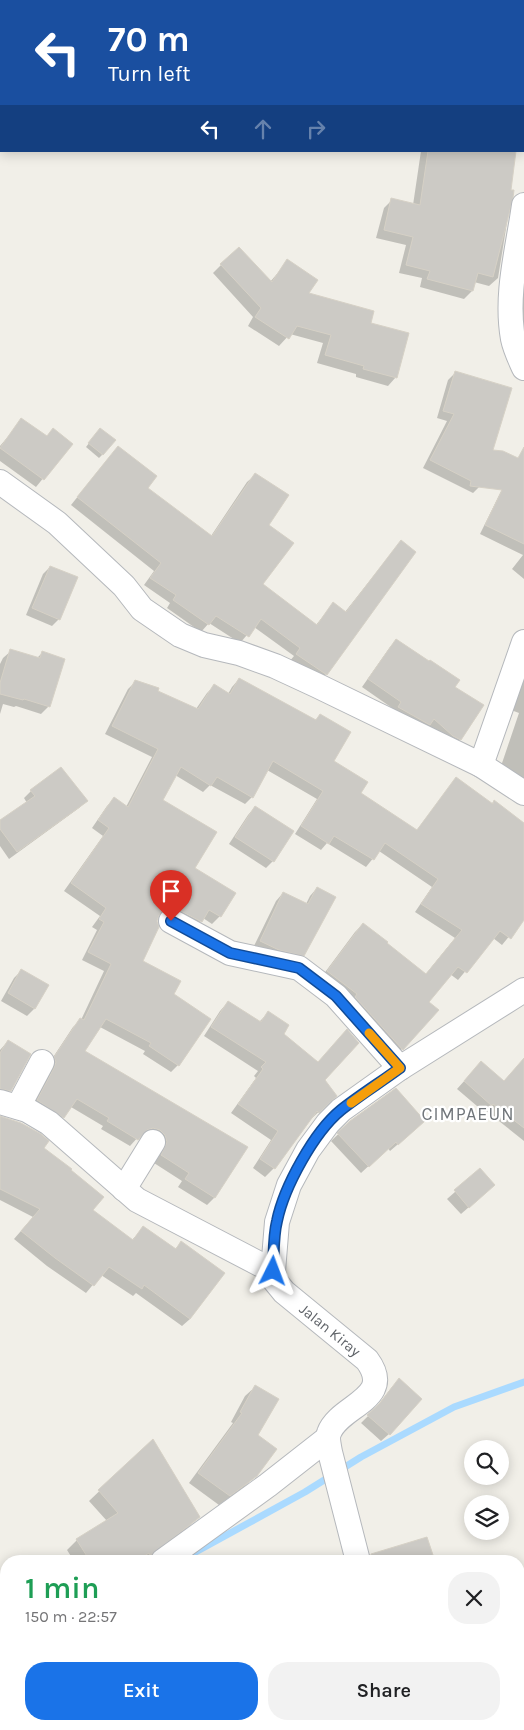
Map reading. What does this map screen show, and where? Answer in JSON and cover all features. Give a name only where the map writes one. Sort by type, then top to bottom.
[{"type":"street","points":[[524,205],[512,276],[510,308],[513,340],[524,368]]},
{"type":"street","points":[[0,482],[57,523],[124,586],[142,608],[180,635],[204,645],[239,653],[276,666],[480,765],[524,793]]},
{"type":"street","points":[[480,765],[524,642]]},
{"type":"street","points":[[171,921],[230,953],[299,968],[336,996],[400,1068]]},
{"type":"street","points":[[42,1062],[9,1104],[40,1116],[137,1200],[273,1271],[277,1222],[285,1195],[308,1150],[328,1123],[341,1110],[400,1068],[524,990]]},
{"type":"street","points":[[124,1189],[153,1142]]},
{"type":"street","name":"Jalan Kiray","points":[[171,1555],[329,1445],[329,1432],[334,1425],[370,1394],[376,1381],[374,1370],[367,1360],[284,1292],[275,1281],[273,1271]]},
{"type":"street","points":[[329,1445],[356,1555]]},
{"type":"building","points":[[428,152],[516,152],[511,190],[514,190],[513,198],[493,277],[478,273],[473,291],[427,279],[430,271],[406,265],[413,237],[384,230],[391,198],[420,205]]},
{"type":"building","points":[[239,247],[272,282],[287,259],[318,280],[309,293],[374,311],[371,323],[409,333],[397,378],[363,369],[364,366],[325,355],[331,335],[297,326],[289,339],[255,317],[261,308],[220,264]]},
{"type":"building","points":[[455,371],[512,388],[493,450],[503,451],[518,458],[524,447],[524,544],[485,525],[502,490],[470,486],[471,481],[430,460],[454,414],[443,411]]},
{"type":"building","points":[[21,418],[47,436],[53,428],[73,444],[44,480],[0,448]]},
{"type":"building","points":[[100,428],[116,440],[103,455],[88,443]]},
{"type":"building","points":[[118,446],[157,476],[148,488],[212,536],[255,473],[289,495],[269,525],[294,543],[263,584],[317,625],[333,602],[346,612],[401,540],[416,552],[327,675],[296,654],[300,648],[261,619],[249,637],[216,616],[209,625],[173,600],[176,595],[150,578],[161,563],[77,497]]},
{"type":"building","points":[[50,566],[78,577],[60,620],[32,608]]},
{"type":"building","points":[[396,639],[460,680],[455,687],[484,705],[461,740],[453,736],[434,719],[430,725],[398,707],[401,702],[368,679]]},
{"type":"building","points":[[10,649],[40,658],[42,651],[65,659],[50,707],[0,694],[0,683]]},
{"type":"building","points":[[239,678],[316,720],[320,714],[351,732],[334,761],[368,782],[361,793],[417,830],[456,777],[493,804],[494,800],[524,823],[524,920],[511,939],[500,931],[467,973],[458,967],[429,1002],[439,1010],[403,1050],[355,997],[357,994],[327,971],[363,923],[426,974],[462,930],[421,904],[438,879],[385,843],[374,860],[334,836],[329,844],[301,826],[323,791],[273,761],[253,798],[217,777],[211,786],[181,767],[163,800],[217,832],[195,868],[236,893],[221,917],[209,910],[202,922],[177,909],[170,907],[163,910],[157,921],[159,927],[143,961],[181,981],[174,994],[211,1019],[179,1066],[149,1046],[151,1043],[106,1019],[85,1051],[248,1147],[215,1198],[185,1179],[189,1173],[161,1155],[167,1142],[165,1135],[160,1130],[153,1128],[147,1130],[138,1140],[107,1121],[109,1118],[77,1099],[64,1118],[37,1100],[54,1068],[56,1062],[54,1057],[80,1018],[84,1020],[111,964],[88,952],[104,922],[99,919],[106,908],[71,883],[109,828],[98,820],[114,797],[128,807],[158,749],[112,726],[135,680],[159,688],[158,691],[198,709],[214,684],[230,694]]},
{"type":"building","points":[[61,767],[88,801],[17,852],[0,829],[0,820],[35,796],[30,790]]},
{"type":"building","points":[[255,806],[294,831],[274,862],[235,837]]},
{"type":"building","points":[[317,887],[336,897],[304,956],[279,950],[260,941],[283,892],[308,904]]},
{"type":"building","points":[[21,969],[49,985],[35,1009],[8,993]]},
{"type":"building","points":[[228,1001],[261,1022],[268,1011],[289,1025],[284,1034],[318,1062],[347,1029],[359,1043],[325,1080],[337,1096],[319,1113],[317,1111],[275,1169],[260,1159],[278,1131],[238,1104],[266,1062],[211,1027]]},
{"type":"building","points":[[8,1040],[31,1054],[11,1091],[0,1089],[0,1053]]},
{"type":"building","points":[[524,1058],[524,1128],[493,1104],[492,1106],[464,1081],[481,1061],[504,1081]]},
{"type":"building","points":[[396,1088],[425,1121],[398,1145],[396,1142],[369,1167],[337,1133],[350,1121]]},
{"type":"building","points":[[0,1116],[21,1123],[41,1134],[49,1141],[44,1148],[104,1197],[93,1210],[133,1240],[143,1226],[176,1249],[181,1241],[225,1273],[190,1319],[144,1285],[142,1289],[109,1267],[94,1286],[21,1231],[40,1209],[0,1189]]},
{"type":"building","points":[[480,1168],[495,1185],[469,1208],[454,1190]]},
{"type":"building","points":[[399,1378],[422,1399],[390,1435],[367,1415],[380,1403]]},
{"type":"building","points":[[255,1385],[279,1399],[258,1435],[277,1449],[257,1476],[230,1496],[198,1473],[242,1413],[240,1412]]},
{"type":"building","points":[[153,1439],[200,1517],[150,1555],[149,1553],[146,1555],[86,1555],[76,1539],[118,1513],[98,1490]]},
{"type":"building","points":[[427,1537],[433,1555],[371,1555]]},
{"type":"waterway","points":[[192,1554],[305,1492],[361,1457],[454,1407],[524,1382]]},
{"type":"slow traffic","points":[[351,1103],[400,1068],[369,1033]]},
{"type":"district","name":"CIMPAEUN","points":[[468,1114]]},
{"type":"route","points":[[171,921],[230,953],[299,968],[336,996],[400,1068],[341,1110],[328,1123],[308,1150],[285,1195],[277,1222],[274,1239],[273,1271]]}]
